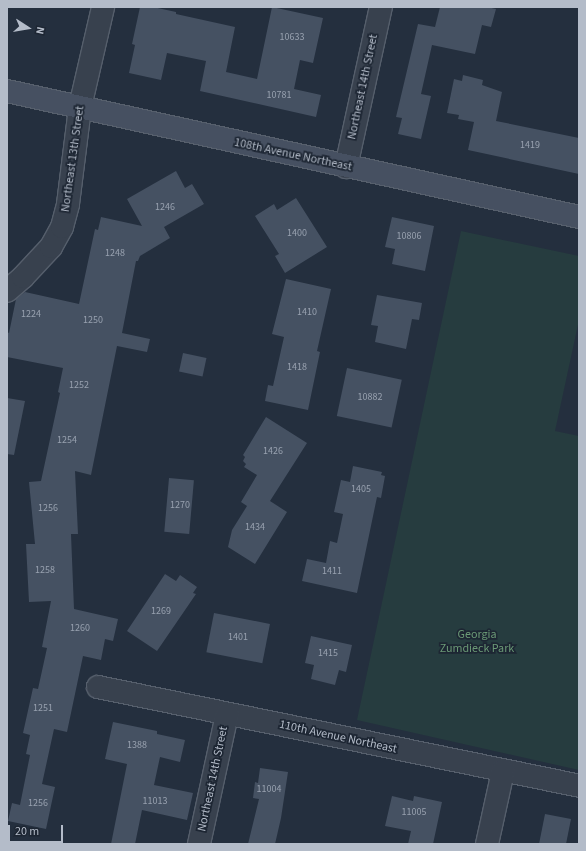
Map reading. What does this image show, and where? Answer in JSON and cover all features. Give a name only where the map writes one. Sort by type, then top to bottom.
[{"type":"main road","name":"108th Avenue Northeast","points":[[7,92],[579,217]]},
{"type":"street","name":"Northeast 13th Street","points":[[7,291],[24,277],[51,247],[62,227],[68,204],[80,107],[103,7]]},
{"type":"street","name":"Northeast 14th Street","points":[[346,167],[381,7]]},
{"type":"street","name":"110th Avenue Northeast","points":[[98,687],[579,786]]},
{"type":"street","name":"Northeast 14th Street","points":[[199,844],[227,714]]},
{"type":"street","points":[[487,844],[503,771]]},
{"type":"green space","name":"Georgia Zumdieck Park","points":[[461,231],[579,256],[579,320],[555,431],[579,436],[579,770],[357,720]]},
{"type":"building","points":[[140,7],[153,7],[176,12],[176,14],[235,27],[226,72],[257,79],[272,7],[323,18],[313,63],[300,60],[294,89],[321,95],[316,117],[200,91],[206,61],[167,53],[161,80],[129,73],[135,45],[132,44]]},
{"type":"building","points":[[440,7],[487,7],[496,9],[491,27],[482,25],[475,54],[432,45],[421,94],[431,96],[421,139],[398,134],[402,118],[396,117],[418,24],[435,27]]},
{"type":"building","points":[[463,75],[483,80],[482,85],[502,92],[496,121],[579,138],[579,174],[468,150],[474,122],[458,119],[459,115],[447,113],[454,79],[462,81]]},
{"type":"building","points":[[176,171],[185,188],[192,184],[204,204],[164,227],[170,238],[140,256],[138,261],[136,261],[122,333],[150,339],[147,352],[117,346],[91,475],[75,471],[78,534],[71,534],[74,609],[118,619],[113,641],[105,639],[101,660],[83,656],[67,732],[54,729],[42,784],[55,787],[46,829],[8,821],[12,803],[20,805],[30,755],[26,754],[30,735],[23,733],[33,688],[38,689],[47,648],[42,647],[51,601],[29,602],[26,544],[35,544],[29,482],[41,481],[60,393],[58,392],[63,368],[7,357],[7,332],[9,333],[16,299],[25,292],[79,304],[95,229],[98,230],[101,217],[142,226],[127,199]]},
{"type":"building","points":[[296,198],[327,247],[285,273],[275,256],[279,254],[255,216],[274,204],[277,210]]},
{"type":"building","points":[[392,217],[434,226],[425,271],[392,264],[395,249],[385,247]]},
{"type":"building","points":[[286,279],[331,289],[317,351],[320,352],[308,410],[265,401],[268,385],[273,386],[284,337],[272,334]]},
{"type":"building","points":[[377,295],[422,303],[419,320],[412,319],[406,349],[375,342],[378,326],[371,325]]},
{"type":"building","points":[[183,353],[206,358],[203,377],[179,372]]},
{"type":"building","points":[[347,368],[402,380],[392,428],[337,416]]},
{"type":"building","points":[[7,398],[25,401],[14,455],[7,454]]},
{"type":"building","points":[[266,417],[307,443],[270,501],[287,512],[255,564],[228,547],[232,530],[247,506],[241,502],[257,475],[244,467],[246,464],[243,461],[245,457],[243,455]]},
{"type":"building","points":[[353,466],[382,472],[381,475],[385,476],[381,498],[377,497],[357,593],[302,581],[307,559],[326,563],[330,541],[337,543],[343,514],[334,512],[341,480],[350,482]]},
{"type":"building","points":[[169,478],[194,480],[189,534],[164,532]]},
{"type":"building","points":[[165,574],[176,581],[180,575],[197,587],[193,593],[196,594],[157,651],[127,631]]},
{"type":"building","points":[[214,613],[270,624],[262,663],[206,652]]},
{"type":"building","points":[[311,636],[352,645],[346,672],[339,670],[335,685],[311,679],[314,665],[305,663]]},
{"type":"building","points":[[113,722],[157,731],[157,734],[185,740],[180,762],[160,757],[154,785],[193,793],[187,820],[142,810],[135,844],[111,844],[127,764],[105,759]]},
{"type":"building","points":[[260,768],[288,772],[281,818],[275,844],[248,844],[259,799],[253,798],[255,782],[258,783]]},
{"type":"building","points":[[392,796],[413,801],[414,796],[442,802],[433,844],[408,844],[411,831],[385,826]]},
{"type":"building","points":[[545,814],[571,819],[566,844],[539,844]]}]
